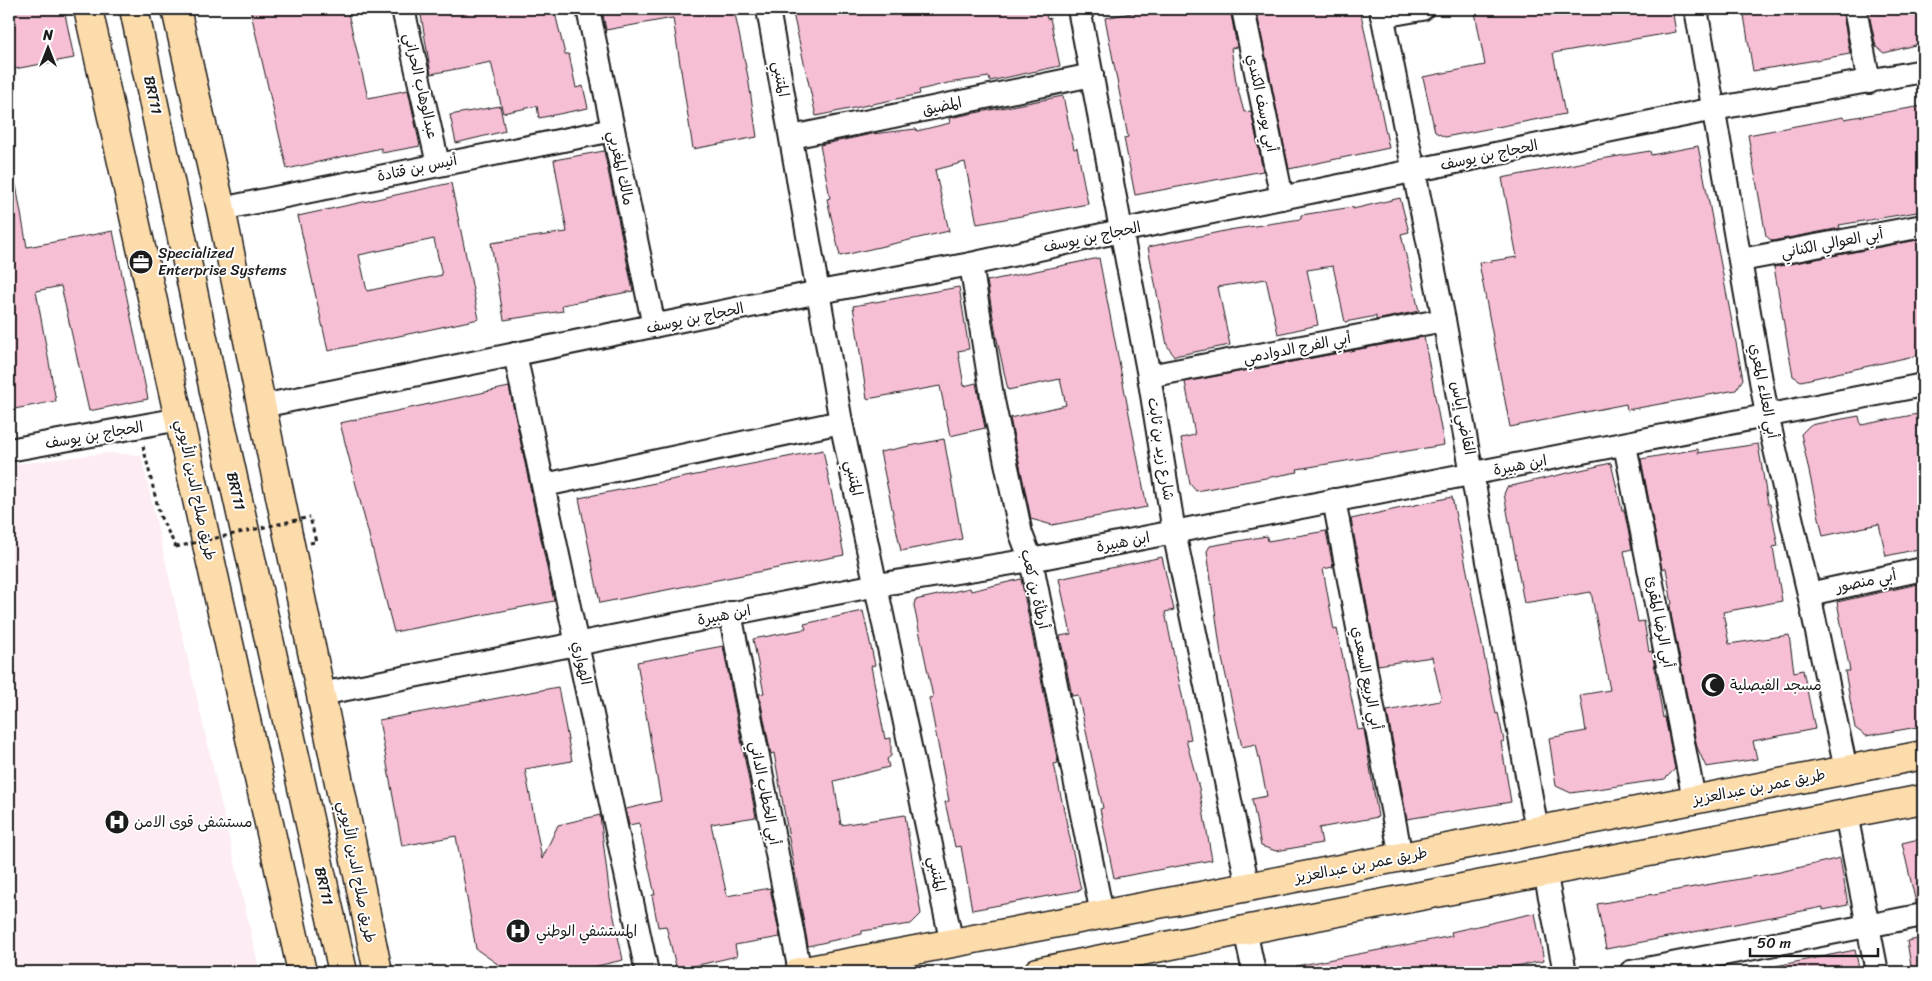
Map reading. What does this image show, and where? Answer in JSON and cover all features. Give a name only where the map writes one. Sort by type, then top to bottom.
[{"type":"main road","name":"طريق صلاح الدين الأيوبي","points":[[88,9],[302,972]]},
{"type":"main road","name":"BRT11","points":[[134,9],[218,410],[344,972]]},
{"type":"main road","name":"طريق صلاح الدين الأيوبي","points":[[176,9],[221,209],[379,967]]},
{"type":"main road","name":"طريق عمر بن عبدالعزيز","points":[[799,972],[1248,887],[1923,755]]},
{"type":"main road","points":[[1038,972],[1245,930],[1923,799]]},
{"type":"street","name":"عبدالوهاب الحراني","points":[[403,9],[438,164]]},
{"type":"street","name":"مالك المغربي","points":[[588,9],[654,326]]},
{"type":"street","name":"المتنبي","points":[[768,9],[841,422],[952,944]]},
{"type":"street","name":"شارع زيد بن ثابت","points":[[1079,9],[1149,376],[1174,532],[1248,887]]},
{"type":"street","name":"أبي يوسف الكندي","points":[[1243,9],[1282,198]]},
{"type":"street","points":[[1382,12],[1422,9]]},
{"type":"street","name":"أبي العلاء المعري","points":[[1696,9],[1767,415],[1809,594],[1846,770]]},
{"type":"street","points":[[1855,9],[1868,82]]},
{"type":"street","name":"القاضي إياس","points":[[1382,12],[1415,170],[1473,473],[1537,830]]},
{"type":"street","name":"الحجاج بن يوسف","points":[[262,406],[819,292],[971,264],[1415,170],[1714,110],[1923,71]]},
{"type":"street","name":"المضيق","points":[[792,137],[1092,75]]},
{"type":"street","name":"أنيس بن قتادة","points":[[221,209],[613,130]]},
{"type":"street","name":"أبي العوالي الكناني","points":[[1740,260],[1923,226]]},
{"type":"street","name":"أرطأة بن كعب","points":[[971,264],[994,405],[1021,534],[1031,560],[1102,914]]},
{"type":"street","name":"أبي الفرج الدوادمي","points":[[1149,376],[1444,320]]},
{"type":"street","name":"الهواري","points":[[515,354],[545,485],[647,972]]},
{"type":"street","name":"ابن هبيرة","points":[[321,694],[877,585],[1031,560],[1625,445],[1923,384]]},
{"type":"street","name":"الحجاج بن يوسف","points":[[9,450],[180,419]]},
{"type":"street","points":[[545,485],[841,422]]},
{"type":"street","name":"أبي الرضا المقرئ","points":[[1625,445],[1694,799]]},
{"type":"street","name":"أبي الربيع السعدي","points":[[1334,500],[1401,857]]},
{"type":"street","name":"أبي منصور","points":[[1809,594],[1923,570]]},
{"type":"street","name":"أبي الخطاب الداني","points":[[730,614],[799,972]]},
{"type":"street","points":[[1846,814],[1877,972]]},
{"type":"street","points":[[1545,872],[1565,972]]},
{"type":"street","points":[[1631,972],[1923,915]]},
{"type":"street","points":[[1245,930],[1254,972]]},
{"type":"path","points":[[138,427],[160,516],[176,546],[310,517]]},
{"type":"shaded area","name":"مستشفى قوى الامن","points":[[107,453],[141,455],[260,972],[9,972],[9,465]]},
{"type":"building","points":[[9,9],[64,9],[74,58],[9,70]]},
{"type":"building","points":[[250,9],[347,9],[368,98],[408,90],[420,146],[382,153],[381,148],[287,169]]},
{"type":"building","points":[[420,9],[554,9],[565,54],[569,54],[576,88],[583,86],[588,108],[539,118],[537,106],[503,113],[491,62],[431,74]]},
{"type":"building","points":[[602,9],[734,9],[748,77],[757,137],[693,149],[673,18],[606,30]]},
{"type":"building","points":[[792,9],[1045,9],[1047,19],[1050,18],[1060,66],[990,81],[989,77],[948,83],[919,90],[920,94],[816,116]]},
{"type":"building","points":[[1152,9],[1230,9],[1237,47],[1231,48],[1236,82],[1244,112],[1251,111],[1263,171],[1135,195],[1124,138],[1128,137],[1105,18]]},
{"type":"building","points":[[1256,9],[1360,9],[1389,148],[1289,169]]},
{"type":"building","points":[[1490,9],[1672,9],[1676,32],[1553,53],[1565,114],[1445,137],[1435,132],[1423,77],[1485,65],[1475,12]]},
{"type":"building","points":[[1743,9],[1842,9],[1850,54],[1753,71]]},
{"type":"building","points":[[1868,9],[1923,9],[1923,43],[1884,53],[1876,47]]},
{"type":"building","points":[[1063,96],[1074,149],[1077,148],[1088,204],[977,224],[965,162],[935,170],[949,231],[840,256],[827,199],[830,198],[820,145],[872,134],[916,129],[917,131],[950,123],[949,118]]},
{"type":"building","points":[[500,106],[505,131],[456,143],[450,115]]},
{"type":"building","points":[[1923,106],[1923,211],[1839,225],[1840,228],[1772,241],[1766,236],[1748,135],[1843,117],[1844,119]]},
{"type":"building","points":[[1698,146],[1743,379],[1736,390],[1627,410],[1626,404],[1510,427],[1479,263],[1517,257],[1502,178],[1650,151],[1651,155]]},
{"type":"building","points":[[604,151],[633,291],[562,305],[563,311],[504,320],[491,243],[567,232],[554,160]]},
{"type":"building","points":[[451,183],[479,319],[328,351],[298,216]],"holes":[[[434,239],[442,275],[367,291],[359,255]]]},
{"type":"building","points":[[16,185],[27,247],[113,231],[148,399],[89,411],[61,286],[36,291],[56,401],[9,410],[9,186]]},
{"type":"building","points":[[1400,198],[1409,232],[1401,234],[1419,311],[1376,320],[1376,316],[1345,322],[1333,266],[1307,270],[1318,325],[1278,334],[1266,279],[1218,287],[1230,345],[1174,356],[1167,345],[1148,247],[1229,230],[1301,219],[1301,215],[1353,207],[1353,209]]},
{"type":"building","points":[[1923,239],[1923,354],[1801,381],[1793,376],[1774,267]]},
{"type":"building","points":[[1099,258],[1147,507],[1052,525],[1031,519],[1010,418],[1066,405],[1060,379],[1008,390],[987,281]]},
{"type":"building","points":[[959,287],[969,349],[958,351],[964,386],[976,383],[985,428],[950,436],[940,386],[867,399],[853,306]]},
{"type":"building","points":[[1424,337],[1444,445],[1297,469],[1298,472],[1196,491],[1190,484],[1181,438],[1195,435],[1185,382]]},
{"type":"building","points":[[509,387],[554,601],[394,632],[340,423]]},
{"type":"building","points":[[1923,413],[1923,548],[1886,556],[1879,524],[1823,536],[1801,434],[1810,425],[1859,416],[1861,425]]},
{"type":"building","points":[[944,439],[962,539],[901,551],[880,452]]},
{"type":"building","points":[[1758,444],[1768,504],[1770,504],[1778,546],[1773,547],[1782,601],[1723,612],[1729,644],[1789,635],[1794,672],[1803,670],[1815,729],[1753,741],[1757,759],[1706,767],[1697,747],[1671,614],[1670,605],[1672,604],[1666,568],[1662,569],[1641,459],[1698,449],[1698,453]]},
{"type":"building","points":[[823,450],[844,555],[600,603],[579,498]]},
{"type":"building","points":[[1611,463],[1632,549],[1624,551],[1638,622],[1644,621],[1649,652],[1652,651],[1663,718],[1665,717],[1675,769],[1665,779],[1571,793],[1556,786],[1549,738],[1586,731],[1580,695],[1610,690],[1591,592],[1524,603],[1504,494],[1507,487]]},
{"type":"building","points":[[1452,497],[1496,714],[1498,713],[1504,741],[1501,742],[1511,802],[1407,819],[1387,711],[1440,701],[1441,696],[1432,657],[1378,665],[1351,519]]},
{"type":"building","points":[[1326,531],[1333,567],[1323,569],[1334,630],[1337,629],[1358,730],[1364,729],[1378,817],[1319,828],[1322,843],[1276,851],[1261,846],[1252,799],[1267,796],[1256,744],[1242,747],[1221,654],[1207,551],[1210,546],[1267,536],[1268,541]]},
{"type":"building","points":[[1162,557],[1174,610],[1165,612],[1191,739],[1186,740],[1199,788],[1212,860],[1114,878],[1100,809],[1103,808],[1078,695],[1072,696],[1060,636],[1071,634],[1059,579]]},
{"type":"building","points":[[1021,579],[1058,763],[1054,764],[1081,890],[972,910],[961,846],[955,847],[945,802],[949,801],[929,698],[933,697],[914,606],[915,600],[970,588],[971,591]]},
{"type":"building","points":[[1923,583],[1923,726],[1866,736],[1855,728],[1845,671],[1850,671],[1837,602]]},
{"type":"building","points":[[863,611],[875,665],[871,666],[885,739],[891,738],[891,756],[887,759],[889,767],[834,781],[841,825],[905,815],[921,914],[911,924],[862,931],[862,934],[808,946],[774,753],[771,754],[759,694],[764,693],[753,639],[806,629],[804,624]]},
{"type":"building","points":[[723,646],[756,817],[711,824],[727,896],[770,888],[780,937],[735,945],[737,956],[677,970],[666,926],[658,927],[652,895],[655,895],[639,823],[629,825],[626,809],[661,801],[637,662]]},
{"type":"building","points":[[558,687],[572,761],[525,769],[542,859],[558,825],[600,815],[610,898],[623,960],[571,972],[509,972],[476,949],[456,836],[402,846],[379,720]]},
{"type":"building","points":[[1923,838],[1923,902],[1916,903],[1902,843]]},
{"type":"building","points":[[1840,858],[1848,905],[1823,910],[1823,907],[1606,949],[1597,904],[1780,872]]},
{"type":"building","points":[[1535,913],[1544,961],[1482,972],[1459,972],[1458,970],[1443,972],[1297,972],[1296,966],[1452,936],[1451,932]]},
{"type":"building","points":[[1923,938],[1923,972],[1912,972],[1907,941]]},
{"type":"building","points":[[1855,950],[1860,972],[1777,972],[1776,966]]},
{"type":"place","name":"Specialized Enterprise Systems","points":[[141,262]]},
{"type":"place","name":"مسجد الفيصلية","points":[[1713,685]]},
{"type":"place","name":"مستشفى قوى الامن","points":[[117,822]]},
{"type":"place","name":"المستشفي الوطني","points":[[518,931]]}]
